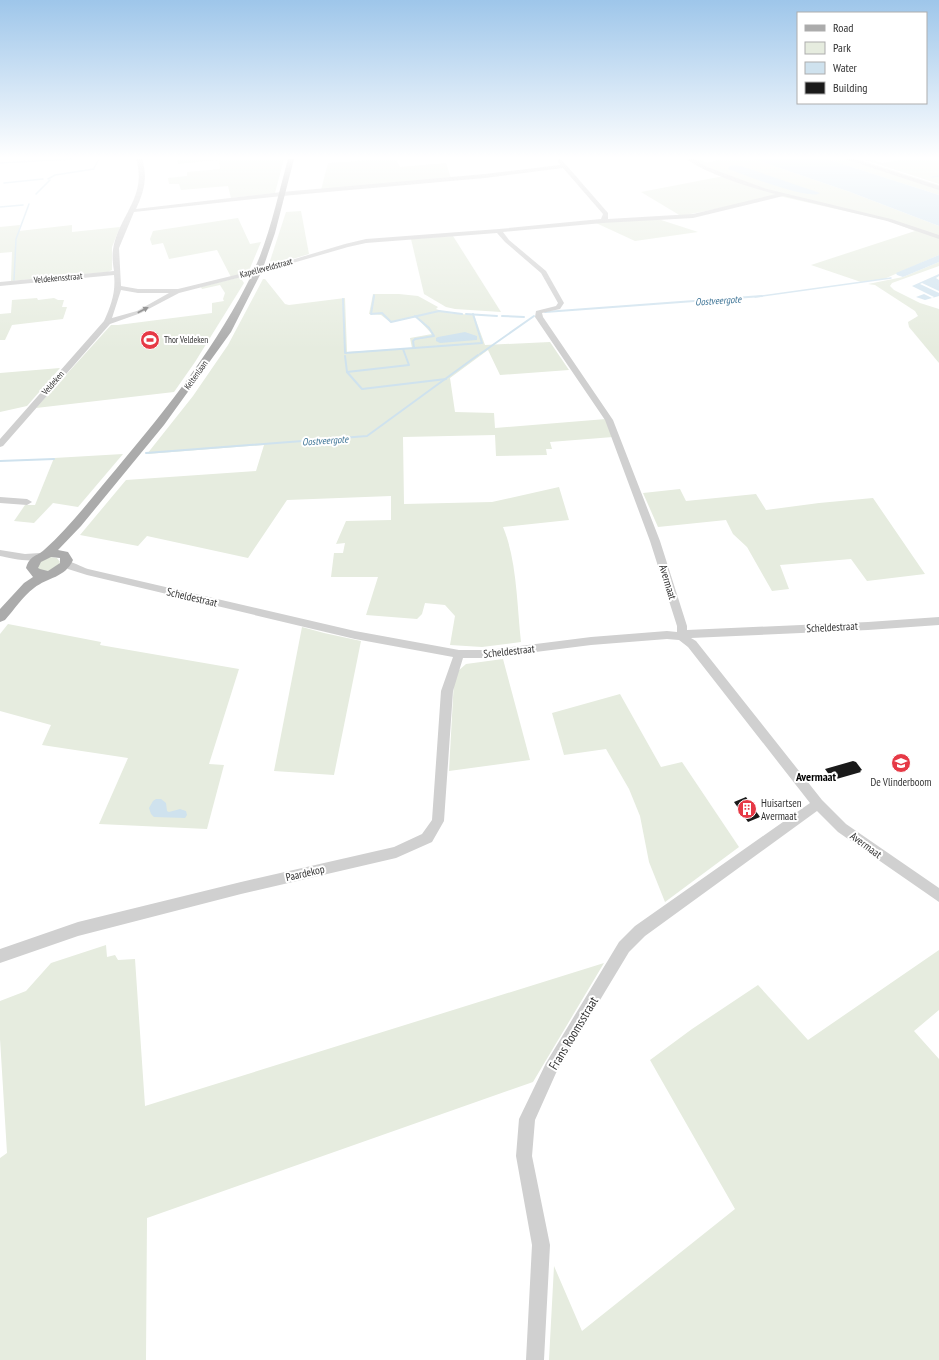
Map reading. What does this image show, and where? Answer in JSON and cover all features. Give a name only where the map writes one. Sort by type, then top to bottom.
[{"type":"main road","name":"Keltenlaan","points":[[15,600],[30,577],[38,561],[77,523],[186,389],[226,332],[258,271],[274,222]]},
{"type":"main road","name":"Keltenlaan","points":[[0,618],[28,586],[44,575],[57,572],[65,559],[66,542],[77,523]]},
{"type":"main road","points":[[44,575],[35,573],[38,561],[56,553],[65,559]]},
{"type":"street","name":"Veldeken","points":[[0,444],[107,322],[114,304],[118,287],[116,247],[126,222]]},
{"type":"street","name":"Kapelleveldstraat","points":[[178,291],[270,268],[366,241],[588,222]]},
{"type":"street","points":[[895,222],[939,237]]},
{"type":"street","name":"Avermaat","points":[[499,231],[507,241],[544,272],[561,303],[558,308],[540,311],[539,317],[609,420],[655,541],[682,626],[682,636],[692,644],[818,804],[842,828],[939,896]]},
{"type":"street","points":[[266,277],[270,268]]},
{"type":"street","name":"Veldekensstraat","points":[[0,284],[117,273]]},
{"type":"street","points":[[118,287],[138,290],[178,291]]},
{"type":"street","points":[[107,322],[139,312],[178,291]]},
{"type":"street","points":[[0,500],[27,502]]},
{"type":"street","points":[[0,553],[25,560],[38,561]]},
{"type":"street","name":"Scheldestraat","points":[[65,559],[71,567],[87,572],[354,635],[459,654],[489,654],[591,641],[667,635],[682,636],[688,634],[868,626],[939,621]]},
{"type":"street","name":"Scheldestraat","points":[[57,572],[70,570],[87,572]]},
{"type":"street","name":"Paardekop","points":[[0,956],[78,929],[241,888],[396,852],[427,838],[438,821],[447,691],[459,654]]},
{"type":"street","name":"Frans Roomsstraat","points":[[535,1360],[541,1245],[524,1156],[527,1119],[551,1068],[624,947],[640,931],[818,804]]},
{"type":"green space","points":[[209,222],[240,222],[250,244],[261,242],[248,273],[231,277],[217,250],[169,259],[163,243],[152,245],[150,239],[153,231]]},
{"type":"green space","points":[[283,222],[303,222],[309,254],[276,264],[270,261]]},
{"type":"green space","points":[[669,222],[698,232],[635,241],[596,223]]},
{"type":"green space","points":[[893,222],[930,222],[939,226],[939,255],[884,279],[861,282],[811,265],[915,231]]},
{"type":"green space","points":[[20,225],[19,231],[72,225],[72,232],[120,227],[112,247],[112,270],[108,272],[11,281],[12,252],[0,253],[0,227]]},
{"type":"green space","points":[[453,236],[501,312],[446,307],[424,294],[411,239]]},
{"type":"green space","points":[[939,262],[939,266],[892,283],[890,286],[894,290],[920,303],[939,309],[939,363],[909,327],[908,322],[918,316],[915,311],[875,285],[868,284],[903,277]]},
{"type":"green space","points":[[240,277],[244,283],[195,362],[174,392],[36,408],[111,325],[212,313],[212,303],[224,301],[223,299],[225,293],[220,285],[202,289],[201,287]]},
{"type":"green space","points":[[263,279],[265,279],[285,304],[289,305],[345,298],[347,352],[412,348],[410,338],[432,334],[416,317],[390,322],[381,315],[369,314],[373,294],[399,294],[418,296],[438,307],[436,309],[448,313],[474,315],[485,345],[550,342],[569,370],[500,375],[488,350],[450,378],[455,412],[494,413],[495,428],[606,419],[613,437],[550,442],[552,449],[546,449],[547,455],[496,456],[495,435],[403,437],[404,504],[492,502],[559,487],[569,520],[503,527],[508,540],[514,568],[521,642],[482,647],[450,645],[455,616],[445,605],[425,603],[422,614],[417,619],[366,615],[378,577],[331,577],[334,553],[343,553],[345,543],[336,544],[346,521],[391,520],[391,496],[287,500],[248,558],[147,536],[138,546],[80,535],[126,480],[256,471],[264,445],[147,454],[193,396],[228,345]]},
{"type":"green space","points":[[37,298],[38,300],[54,298],[64,300],[62,307],[67,307],[63,319],[12,325],[5,340],[0,340],[0,314],[11,313],[12,300]]},
{"type":"green space","points":[[60,368],[27,406],[0,412],[0,373]]},
{"type":"green space","points":[[123,454],[78,507],[53,503],[34,523],[14,521],[25,505],[35,505],[54,458]]},
{"type":"green space","points":[[680,489],[686,501],[756,494],[766,510],[873,498],[925,574],[867,581],[851,559],[780,565],[789,589],[772,591],[747,547],[733,534],[726,520],[658,527],[643,493]]},
{"type":"green space","points":[[50,557],[57,558],[60,562],[59,564],[49,571],[39,570],[37,567],[38,563]]},
{"type":"green space","points":[[8,624],[101,642],[100,645],[239,669],[209,764],[224,765],[207,829],[99,824],[128,758],[42,745],[51,725],[0,711],[0,634]]},
{"type":"green space","points":[[302,627],[361,641],[334,775],[274,771]]},
{"type":"green space","points":[[503,659],[530,760],[449,771],[454,680],[458,671],[466,664]]},
{"type":"green space","points":[[620,694],[661,767],[682,762],[739,847],[665,902],[649,862],[640,816],[629,789],[606,749],[564,755],[552,713]]},
{"type":"green space","points":[[106,945],[107,957],[115,955],[118,960],[135,959],[145,1106],[604,963],[533,1082],[147,1218],[146,1360],[0,1360],[0,1158],[7,1153],[0,1039],[0,1001],[26,991],[51,963]]},
{"type":"green space","points":[[939,950],[939,1010],[914,1031],[939,1059],[939,1360],[549,1360],[554,1266],[582,1331],[735,1209],[650,1060],[692,1029],[758,985],[808,1040]]},
{"type":"water","points":[[930,222],[939,222],[939,226]]},
{"type":"water","points":[[939,255],[939,262],[903,277],[897,275],[896,273]]},
{"type":"water","points":[[939,274],[936,278],[939,280],[939,291],[922,283],[920,284],[939,293],[939,296],[932,298],[934,297],[912,286]]},
{"type":"water","points":[[924,294],[932,298],[925,300],[916,297]]},
{"type":"water","points":[[465,332],[477,336],[477,340],[440,343],[436,341],[436,338],[438,337]]},
{"type":"water","points":[[156,799],[161,799],[166,803],[167,811],[169,812],[180,809],[186,811],[187,815],[185,818],[154,817],[149,808]]},
{"type":"building","points":[[853,761],[856,762],[862,770],[860,771],[861,772],[833,780],[825,769]]},
{"type":"building","name":"Huisartsen Avermaat","points":[[746,797],[760,817],[748,822],[734,802]]},
{"type":"waterway","points":[[14,280],[16,239],[22,222]]},
{"type":"waterway","name":"Oostveergote","points":[[755,297],[891,278]]},
{"type":"waterway","points":[[374,296],[371,314],[382,313],[391,322],[415,316]]},
{"type":"waterway","name":"Oostveergote","points":[[545,312],[762,296]]},
{"type":"waterway","points":[[343,299],[345,353],[414,348]]},
{"type":"waterway","points":[[415,316],[439,311],[462,314]]},
{"type":"waterway","points":[[466,314],[473,314]]},
{"type":"waterway","points":[[414,348],[482,343],[473,314]]},
{"type":"waterway","points":[[473,314],[497,316]]},
{"type":"waterway","points":[[414,348],[413,341],[415,339],[434,336],[429,328],[415,316]]},
{"type":"waterway","points":[[502,316],[524,317]]},
{"type":"waterway","name":"Oostveergote","points":[[480,354],[534,316]]},
{"type":"waterway","points":[[347,372],[409,365],[403,349]]},
{"type":"waterway","name":"Oostveergote","points":[[445,379],[478,355]]},
{"type":"waterway","points":[[345,356],[347,372]]},
{"type":"waterway","points":[[347,372],[362,389],[445,379]]},
{"type":"waterway","name":"Oostveergote","points":[[146,453],[367,436],[445,379]]},
{"type":"waterway","name":"Oostveergote","points":[[0,461],[54,459]]},
{"type":"place","name":"Thor Veldeken","points":[[150,340]]},
{"type":"place","name":"De Vlinderboom","points":[[901,763]]},
{"type":"place","name":"Huisartsen Avermaat","points":[[747,809]]},
{"type":"district","name":"Avermaat","points":[[816,777]]}]
